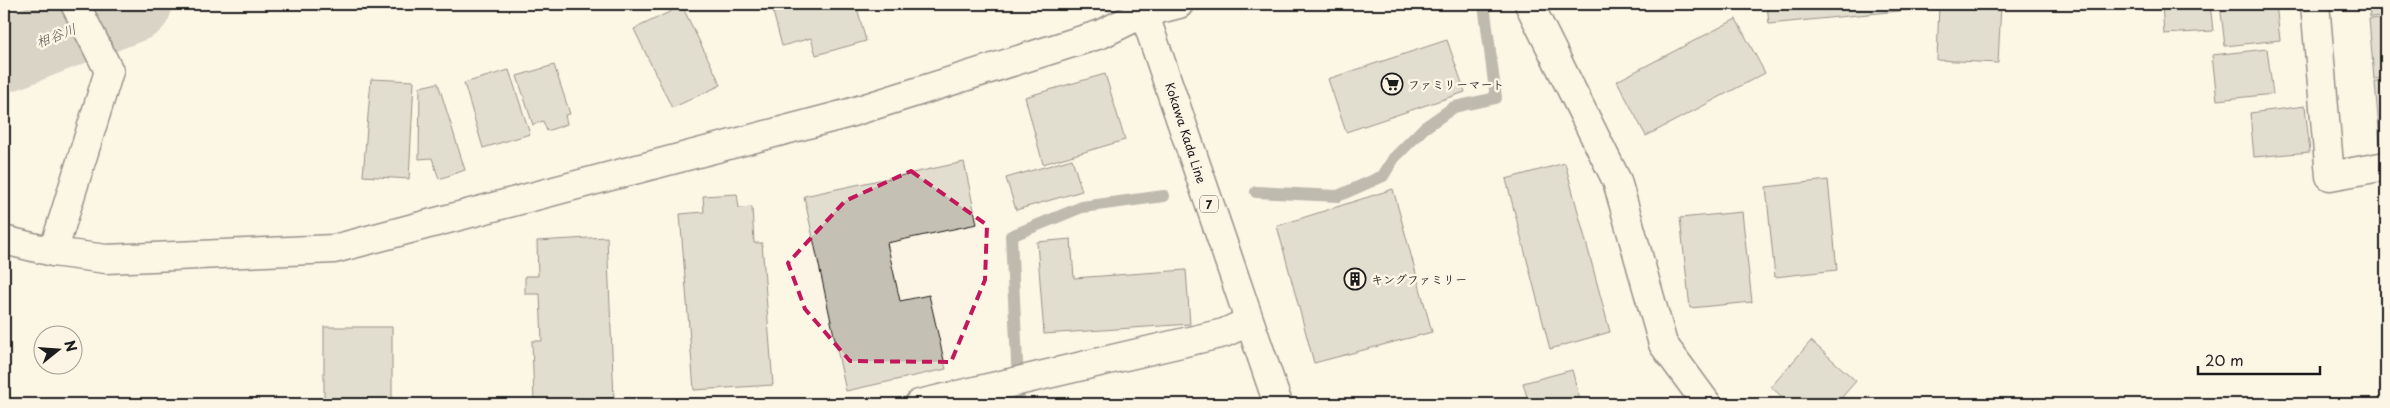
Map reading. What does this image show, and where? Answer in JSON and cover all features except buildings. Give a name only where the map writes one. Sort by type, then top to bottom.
[{"type":"street","points":[[53,252],[109,71],[75,4]]},
{"type":"street","points":[[4,240],[53,252],[106,259],[334,249],[846,114],[1101,34],[1143,8],[1179,4]]},
{"type":"street","points":[[1529,4],[1617,181],[1662,344],[1707,404]]},
{"type":"street","points":[[2315,4],[2330,176],[2386,166]]},
{"type":"street","name":"Kokawa Kada Line","points":[[1143,8],[1248,322],[1278,404]]},
{"type":"street","points":[[919,404],[1224,333],[1248,322]]},
{"type":"highlighted area","points":[[911,171],[987,225],[985,280],[951,362],[850,361],[805,309],[788,263],[845,201]]},
{"type":"waterway","name":"相谷川","points":[[4,55],[135,4]]},
{"type":"waterway","points":[[1256,192],[1338,196],[1383,176],[1394,158],[1424,128],[1454,107],[1496,98],[1484,4]]},
{"type":"waterway","points":[[1019,404],[1011,236],[1082,207],[1164,196]]},
{"type":"place","name":"ファミリーマート","points":[[1392,84]]},
{"type":"place","name":"キングファミリー","points":[[1355,279]]}]
